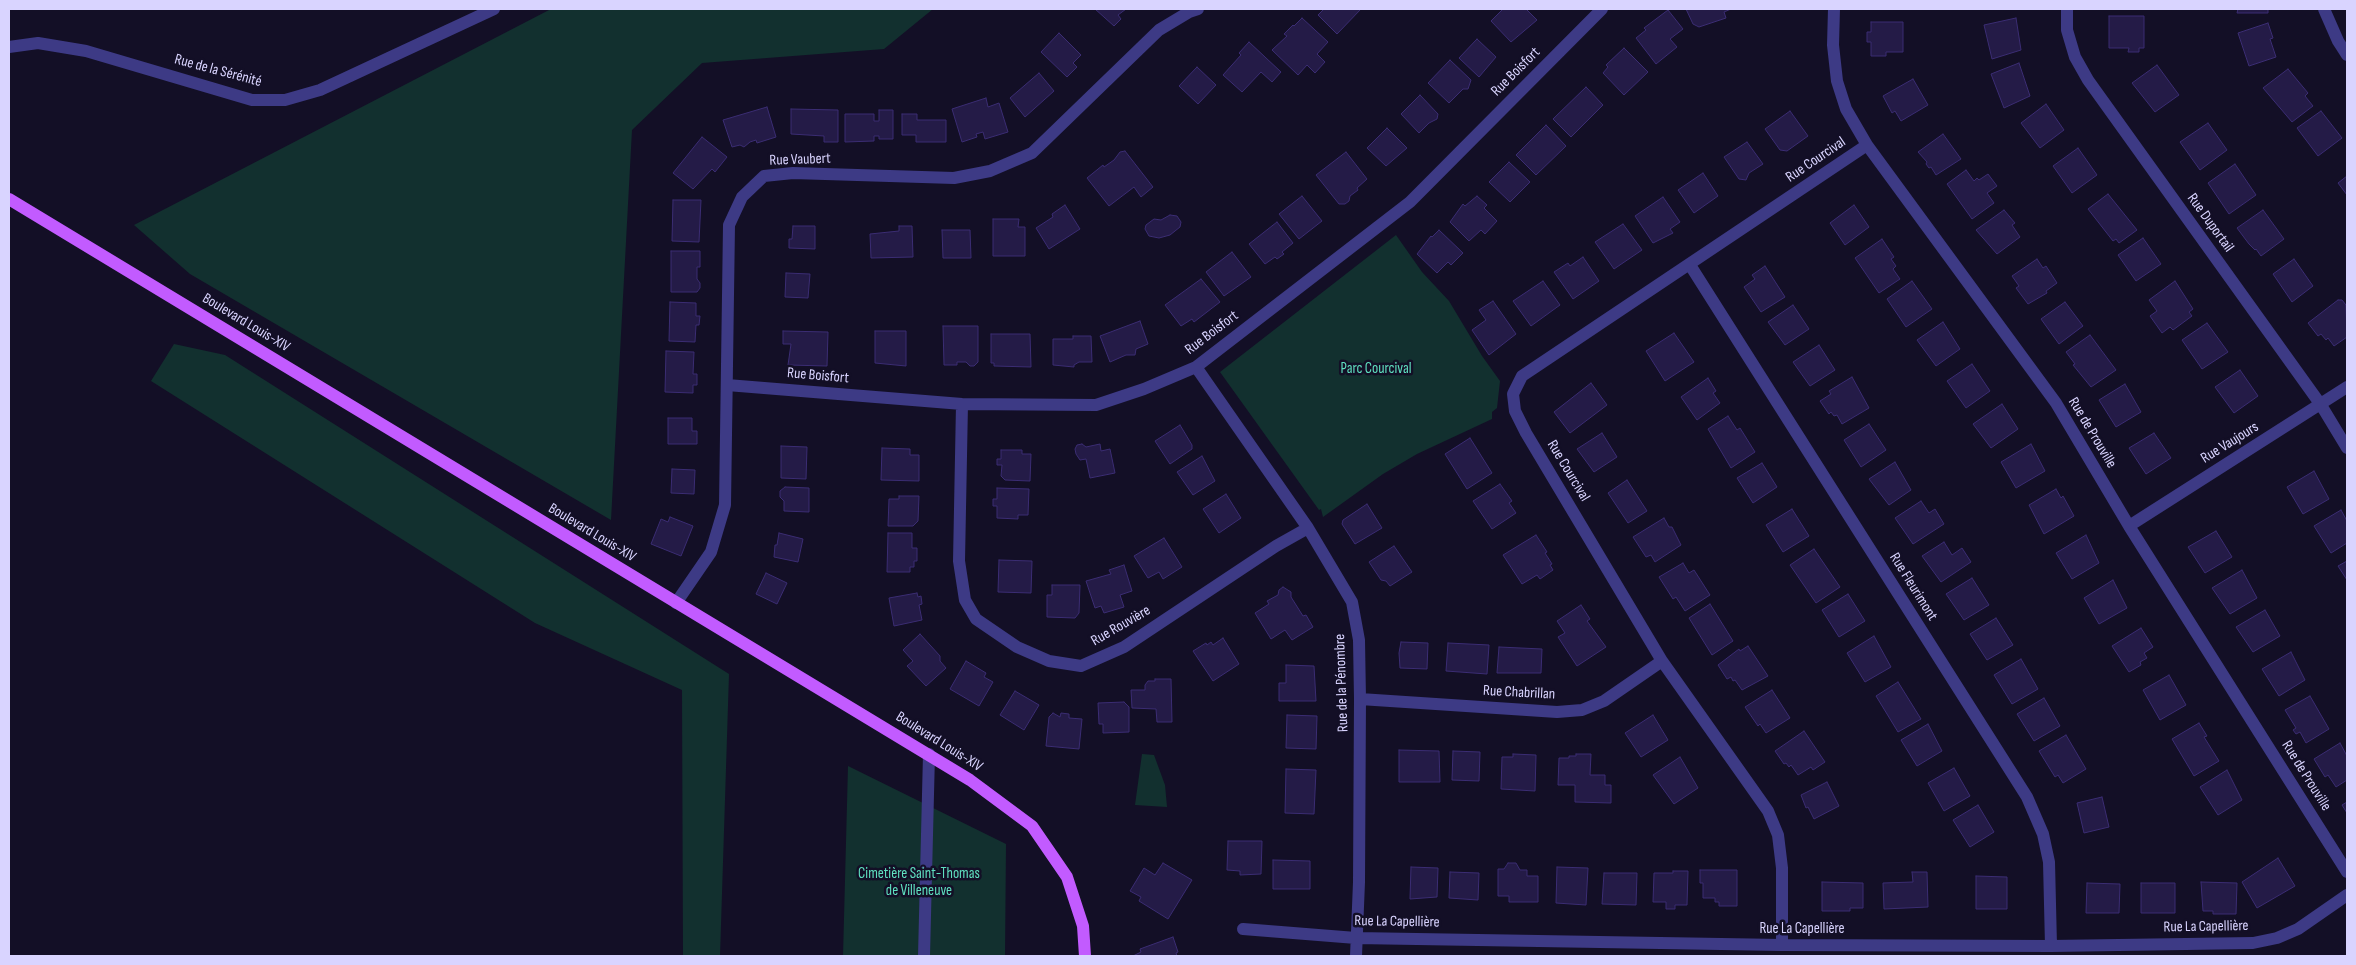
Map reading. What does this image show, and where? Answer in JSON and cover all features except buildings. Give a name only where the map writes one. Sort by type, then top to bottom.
[{"type":"main road","name":"Boulevard Louis-XIV","points":[[9,199],[970,780],[1032,826],[1067,877],[1083,926],[1085,956]]},
{"type":"street","name":"Rue de la Sérénité","points":[[9,48],[38,42],[86,51],[252,100],[286,100],[320,90],[494,9]]},
{"type":"street","name":"Rue Vaubert","points":[[676,602],[711,552],[725,505],[730,225],[742,197],[764,176],[793,173],[954,178],[990,170],[1032,153],[1159,30],[1189,12],[1198,9]]},
{"type":"street","name":"Rue Boisfort","points":[[727,385],[962,404],[1096,405],[1144,389],[1196,367],[1410,202],[1602,9]]},
{"type":"street","name":"Rue de Prouville","points":[[1834,9],[1833,45],[1837,81],[1846,109],[1867,145],[2056,404],[2129,526],[2347,872]]},
{"type":"street","name":"Rue Duportail","points":[[2067,9],[2067,30],[2075,57],[2088,80],[2321,405],[2347,448]]},
{"type":"street","points":[[2324,9],[2338,41],[2347,55]]},
{"type":"street","name":"Rue Courcival","points":[[1782,945],[1782,868],[1778,835],[1768,811],[1662,661],[1526,433],[1516,411],[1513,394],[1522,376],[1867,145]]},
{"type":"street","name":"Rue Fleurimont","points":[[1690,265],[2027,797],[2043,834],[2049,862],[2051,946]]},
{"type":"street","name":"Rue de la Pénombre","points":[[1196,367],[1308,528],[1352,602],[1359,640],[1360,699],[1356,956]]},
{"type":"street","name":"Rue Vaujours","points":[[2129,526],[2321,405],[2347,386]]},
{"type":"street","name":"Rue Rouvière","points":[[962,404],[959,561],[965,600],[976,620],[1017,647],[1049,661],[1081,666],[1124,647],[1276,546],[1308,528]]},
{"type":"street","name":"Rue Chabrillan","points":[[1360,699],[1557,712],[1582,710],[1604,702],[1662,661]]},
{"type":"street","points":[[924,956],[929,754]]},
{"type":"street","name":"Rue La Capellière","points":[[1243,929],[1356,938],[1782,945],[2051,946],[2253,943],[2277,938],[2298,929],[2347,895]]},
{"type":"green space","points":[[551,9],[933,9],[884,49],[702,63],[632,130],[611,520],[190,274],[134,225]]},
{"type":"green space","name":"Parc Courcival","points":[[1396,235],[1422,272],[1449,301],[1482,356],[1500,381],[1497,408],[1492,412],[1492,419],[1417,454],[1383,474],[1323,517],[1321,509],[1319,510],[1220,372]]},
{"type":"green space","points":[[174,344],[225,355],[729,674],[720,956],[683,956],[682,690],[535,623],[151,381]]},
{"type":"green space","points":[[1142,754],[1154,755],[1165,785],[1167,807],[1135,805]]},
{"type":"green space","name":"Cimetière Saint-Thomas de Villeneuve","points":[[848,766],[1006,844],[1005,956],[843,956]]}]
